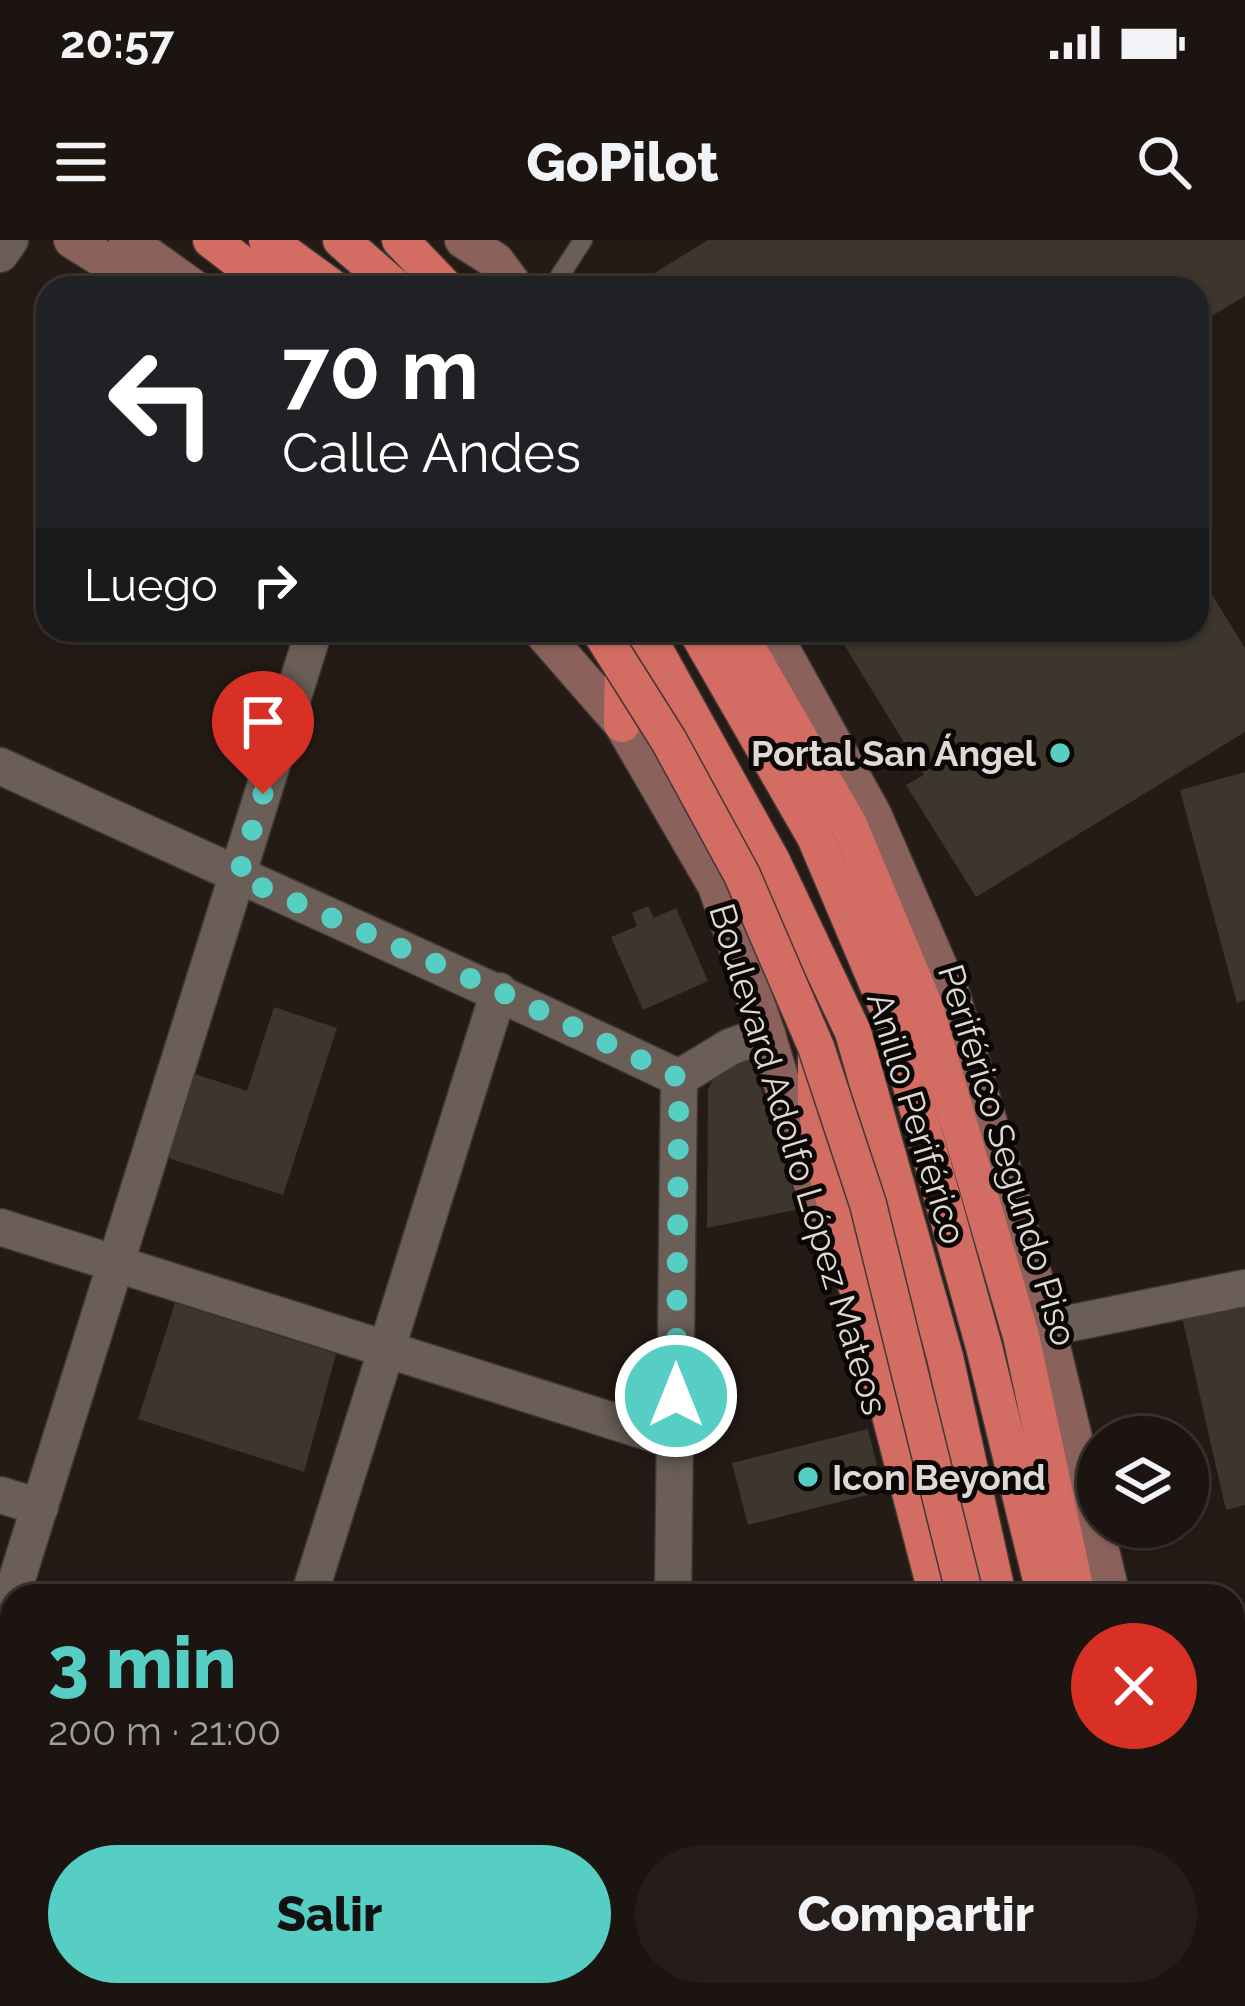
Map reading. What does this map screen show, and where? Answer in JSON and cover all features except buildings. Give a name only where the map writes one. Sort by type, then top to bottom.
[{"type":"highway","points":[[211,240],[258,276]]},
{"type":"highway","points":[[267,240],[316,276]]},
{"type":"highway","points":[[341,240],[382,276]]},
{"type":"highway","points":[[400,240],[434,276]]},
{"type":"highway","points":[[607,642],[669,741],[742,875],[816,1047],[868,1204],[962,1584]]},
{"type":"highway","points":[[622,724],[623,642]]},
{"type":"highway","name":"Anillo Periférico","points":[[651,642],[772,861],[853,1032],[945,1357],[995,1584]]},
{"type":"highway","name":"Anillo Periférico","points":[[704,642],[815,837],[893,1021],[984,1347],[1042,1584]]},
{"type":"highway","name":"Periférico Segundo Piso","points":[[743,642],[849,825],[925,1007],[1021,1336],[1074,1584]]},
{"type":"highway","points":[[816,1047],[816,1105],[825,1165],[934,1584]]},
{"type":"main road","points":[[72,240],[129,276]]},
{"type":"main road","points":[[127,240],[177,276]]},
{"type":"main road","points":[[463,240],[507,263]]},
{"type":"main road","name":"Boulevard Adolfo López Mateos","points":[[550,642],[622,724],[716,886],[767,1034],[860,1341],[918,1584]]},
{"type":"main road","points":[[775,642],[873,814],[952,996],[1041,1301],[1109,1584]]},
{"type":"street","points":[[0,254],[10,240]]},
{"type":"street","points":[[16,1584],[310,642]]},
{"type":"street","points":[[0,766],[499,991],[679,1078]]},
{"type":"street","points":[[313,1584],[499,991]]},
{"type":"street","points":[[679,1078],[730,1047],[767,1034]]},
{"type":"street","points":[[674,1584],[679,1078]]},
{"type":"street","points":[[0,1227],[676,1441]]},
{"type":"street","points":[[1072,1323],[1245,1288]]},
{"type":"street","points":[[0,1495],[40,1507]]},
{"type":"lane","points":[[560,276],[583,240]]},
{"type":"place","name":"Portal San Ángel","points":[[1060,753]]},
{"type":"place","name":"Icon Beyond","points":[[808,1477]]},
{"type":"route","points":[[263,794],[238,877],[499,991],[679,1078],[676,1396]]}]
